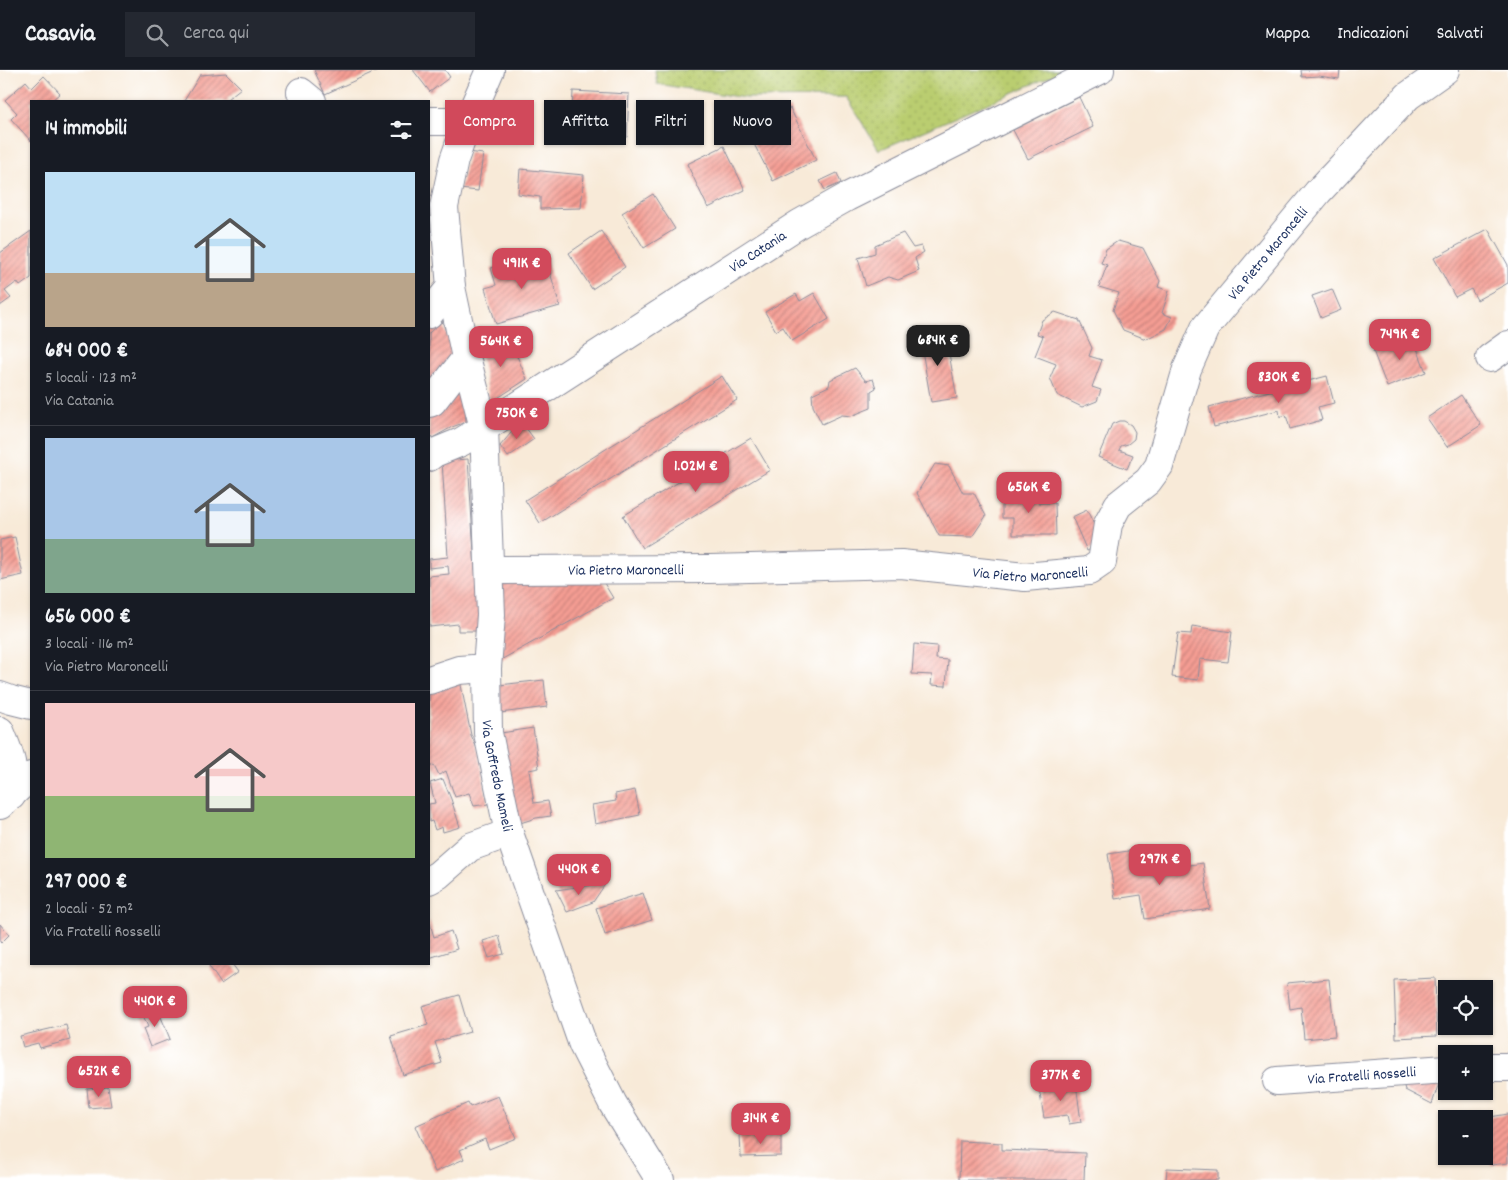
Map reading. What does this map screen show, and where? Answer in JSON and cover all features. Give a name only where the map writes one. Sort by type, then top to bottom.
[{"type":"street","name":"Via Goffredo Mameli","points":[[477,100],[490,70]]},
{"type":"street","name":"Via Catania","points":[[430,456],[461,442],[484,428],[800,224],[847,197],[1100,70]]},
{"type":"street","name":"Via Pietro Maroncelli","points":[[490,570],[701,569],[901,564],[1025,577],[1088,570],[1102,562],[1108,524],[1118,505],[1148,481],[1159,466],[1187,369],[1205,328],[1325,185],[1408,96],[1445,70]]},
{"type":"street","points":[[430,120],[445,120]]},
{"type":"street","name":"Via Goffredo Mameli","points":[[459,145],[454,160],[444,208],[451,287],[466,358],[484,428],[491,615],[487,668],[488,733],[509,832],[582,1045],[613,1104],[660,1180]]},
{"type":"street","points":[[430,313],[451,287]]},
{"type":"street","points":[[430,403],[466,358]]},
{"type":"street","points":[[430,680],[459,670],[487,668]]},
{"type":"street","points":[[0,696],[30,705]]},
{"type":"street","points":[[0,731],[10,754],[14,784]]},
{"type":"street","points":[[430,879],[438,875],[470,847],[509,832]]},
{"type":"street","points":[[1493,1067],[1508,1067]]},
{"type":"street","name":"Via Fratelli Rosselli","points":[[1277,1081],[1438,1069]]},
{"type":"green space","points":[[655,70],[1060,70],[1061,72],[879,150],[846,97],[745,98],[657,84]]},
{"type":"building","points":[[314,70],[378,70],[325,94]]},
{"type":"building","points":[[413,70],[445,70],[450,77],[430,92]]},
{"type":"building","points":[[1301,70],[1340,70],[1339,79],[1319,76],[1302,77]]},
{"type":"building","points":[[226,73],[241,88],[228,100],[185,100],[200,75]]},
{"type":"building","points":[[44,76],[60,93],[52,100],[30,100],[30,140],[11,119],[17,113],[5,100],[26,81],[32,88]]},
{"type":"building","points":[[573,91],[629,94],[627,137],[626,100],[573,100]]},
{"type":"building","points":[[1079,97],[1093,127],[1028,159],[1013,130]]},
{"type":"building","points":[[791,110],[816,160],[773,181],[754,145],[791,145]]},
{"type":"building","points":[[724,146],[745,190],[708,208],[687,164]]},
{"type":"building","points":[[469,152],[483,154],[478,191],[460,189]]},
{"type":"building","points":[[520,169],[584,175],[581,208],[540,209],[540,197],[518,194]]},
{"type":"building","points":[[837,173],[841,183],[825,190],[820,181]]},
{"type":"building","points":[[653,194],[675,229],[644,248],[622,213]]},
{"type":"building","points":[[1488,229],[1508,265],[1508,283],[1477,300],[1471,289],[1455,297],[1434,258]]},
{"type":"building","points":[[601,231],[625,267],[592,289],[569,253]]},
{"type":"building","points":[[30,232],[30,279],[20,286],[17,282],[5,291],[11,298],[0,306],[0,253]]},
{"type":"building","points":[[903,233],[913,248],[921,246],[924,252],[915,258],[919,271],[898,280],[888,277],[866,286],[858,258],[875,253],[875,245]]},
{"type":"building","points":[[1118,241],[1143,248],[1160,281],[1158,287],[1169,291],[1162,313],[1172,317],[1166,329],[1146,339],[1123,330],[1113,310],[1119,293],[1099,287],[1107,265],[1101,263],[1106,249]]},
{"type":"building","points":[[544,252],[560,306],[496,324],[485,288],[496,285],[491,268],[507,264],[508,269],[529,263],[527,257]]},
{"type":"building","points":[[1332,289],[1341,310],[1321,318],[1312,296]]},
{"type":"building","points":[[814,293],[829,319],[792,341],[783,327],[776,331],[765,312],[796,294],[800,301]]},
{"type":"building","points":[[1055,312],[1079,320],[1092,348],[1089,356],[1102,360],[1092,387],[1101,390],[1097,401],[1082,407],[1057,395],[1050,378],[1056,364],[1035,356],[1043,336],[1037,334],[1042,320]]},
{"type":"building","points":[[442,321],[456,359],[430,392],[430,332]]},
{"type":"building","points":[[937,329],[940,344],[947,342],[957,398],[931,402],[919,333]]},
{"type":"building","points":[[1412,335],[1426,372],[1387,387],[1373,351]]},
{"type":"building","points":[[509,338],[527,379],[490,403],[479,346]]},
{"type":"building","points":[[855,368],[866,381],[873,379],[876,388],[871,391],[871,408],[851,416],[842,415],[822,424],[813,406],[812,394],[829,386],[830,380]]},
{"type":"building","points":[[461,375],[466,422],[452,427],[430,439],[430,408]]},
{"type":"building","points":[[722,376],[737,400],[540,523],[525,500]]},
{"type":"building","points":[[1327,376],[1334,403],[1318,407],[1322,420],[1290,429],[1286,415],[1280,417],[1279,410],[1214,427],[1209,407]]},
{"type":"building","points":[[1461,395],[1481,425],[1447,447],[1427,418]]},
{"type":"building","points":[[521,421],[534,439],[508,457],[500,446]]},
{"type":"building","points":[[1124,421],[1131,425],[1135,432],[1134,439],[1128,444],[1121,446],[1119,450],[1133,455],[1127,469],[1098,457],[1112,424]]},
{"type":"building","points":[[751,438],[770,470],[642,548],[623,516]]},
{"type":"building","points":[[468,459],[475,569],[482,600],[480,631],[458,631],[458,624],[430,627],[430,576],[449,574],[448,566],[430,568],[430,559],[448,557],[442,461]]},
{"type":"building","points":[[935,464],[949,466],[963,493],[974,493],[986,516],[972,537],[939,536],[917,493]]},
{"type":"building","points":[[1002,491],[1027,491],[1027,495],[1039,494],[1039,503],[1055,503],[1056,535],[1013,535],[1013,518],[1002,518]]},
{"type":"building","points":[[1087,510],[1097,531],[1095,547],[1087,551],[1072,517]]},
{"type":"building","points":[[15,537],[23,575],[0,580],[0,540]]},
{"type":"building","points":[[599,575],[613,598],[497,662],[501,578]]},
{"type":"building","points":[[1192,626],[1232,632],[1228,662],[1200,659],[1198,680],[1172,677],[1178,633],[1191,634]]},
{"type":"building","points":[[914,644],[937,646],[936,659],[948,660],[946,686],[931,685],[932,675],[912,674]]},
{"type":"building","points":[[460,680],[471,735],[479,753],[488,804],[474,806],[469,793],[455,797],[446,771],[439,775],[434,765],[430,767],[430,690]]},
{"type":"building","points":[[544,680],[547,707],[500,713],[499,685]]},
{"type":"building","points":[[533,728],[539,768],[529,770],[534,803],[548,801],[551,816],[517,824],[501,733]]},
{"type":"building","points":[[443,779],[460,827],[443,832],[442,827],[435,830],[432,821],[430,822],[430,804],[435,803],[430,783]]},
{"type":"building","points":[[635,790],[640,815],[595,824],[592,805],[616,801],[615,794]]},
{"type":"building","points":[[1135,850],[1138,873],[1203,863],[1210,909],[1145,919],[1141,895],[1115,899],[1108,854]]},
{"type":"building","points":[[606,883],[593,902],[567,912],[556,890]]},
{"type":"building","points":[[643,893],[652,920],[605,935],[596,908]]},
{"type":"building","points":[[430,923],[434,937],[451,931],[457,949],[430,958]]},
{"type":"building","points":[[0,924],[9,935],[1,943],[0,942]]},
{"type":"building","points":[[499,936],[504,954],[489,958],[483,941]]},
{"type":"building","points":[[233,965],[238,972],[221,984],[209,966]]},
{"type":"building","points":[[1435,978],[1437,1036],[1396,1038],[1394,980]]},
{"type":"building","points":[[1329,979],[1335,1036],[1304,1039],[1301,1007],[1290,1009],[1287,983]]},
{"type":"building","points":[[459,995],[470,1032],[435,1042],[442,1063],[403,1075],[391,1036],[428,1025],[422,1006]]},
{"type":"building","points":[[157,1007],[170,1039],[150,1047],[143,1029],[148,1027],[142,1013]]},
{"type":"building","points":[[66,1025],[70,1040],[40,1048],[38,1043],[23,1047],[20,1036]]},
{"type":"building","points":[[1438,1080],[1432,1104],[1405,1090],[1403,1083]]},
{"type":"building","points":[[1076,1083],[1081,1122],[1069,1124],[1067,1115],[1044,1118],[1039,1088]]},
{"type":"building","points":[[108,1087],[111,1106],[89,1108],[87,1089]]},
{"type":"building","points":[[498,1096],[516,1138],[489,1149],[485,1139],[460,1150],[464,1159],[435,1172],[415,1126],[468,1103],[470,1107]]},
{"type":"building","points":[[1508,1114],[1508,1163],[1493,1165],[1493,1116]]},
{"type":"building","points":[[781,1133],[781,1156],[741,1157],[740,1134]]},
{"type":"building","points":[[960,1141],[1002,1143],[1002,1150],[1085,1153],[1084,1180],[959,1180]]},
{"type":"building","points":[[1167,1168],[1218,1170],[1218,1180],[1166,1180]]}]
